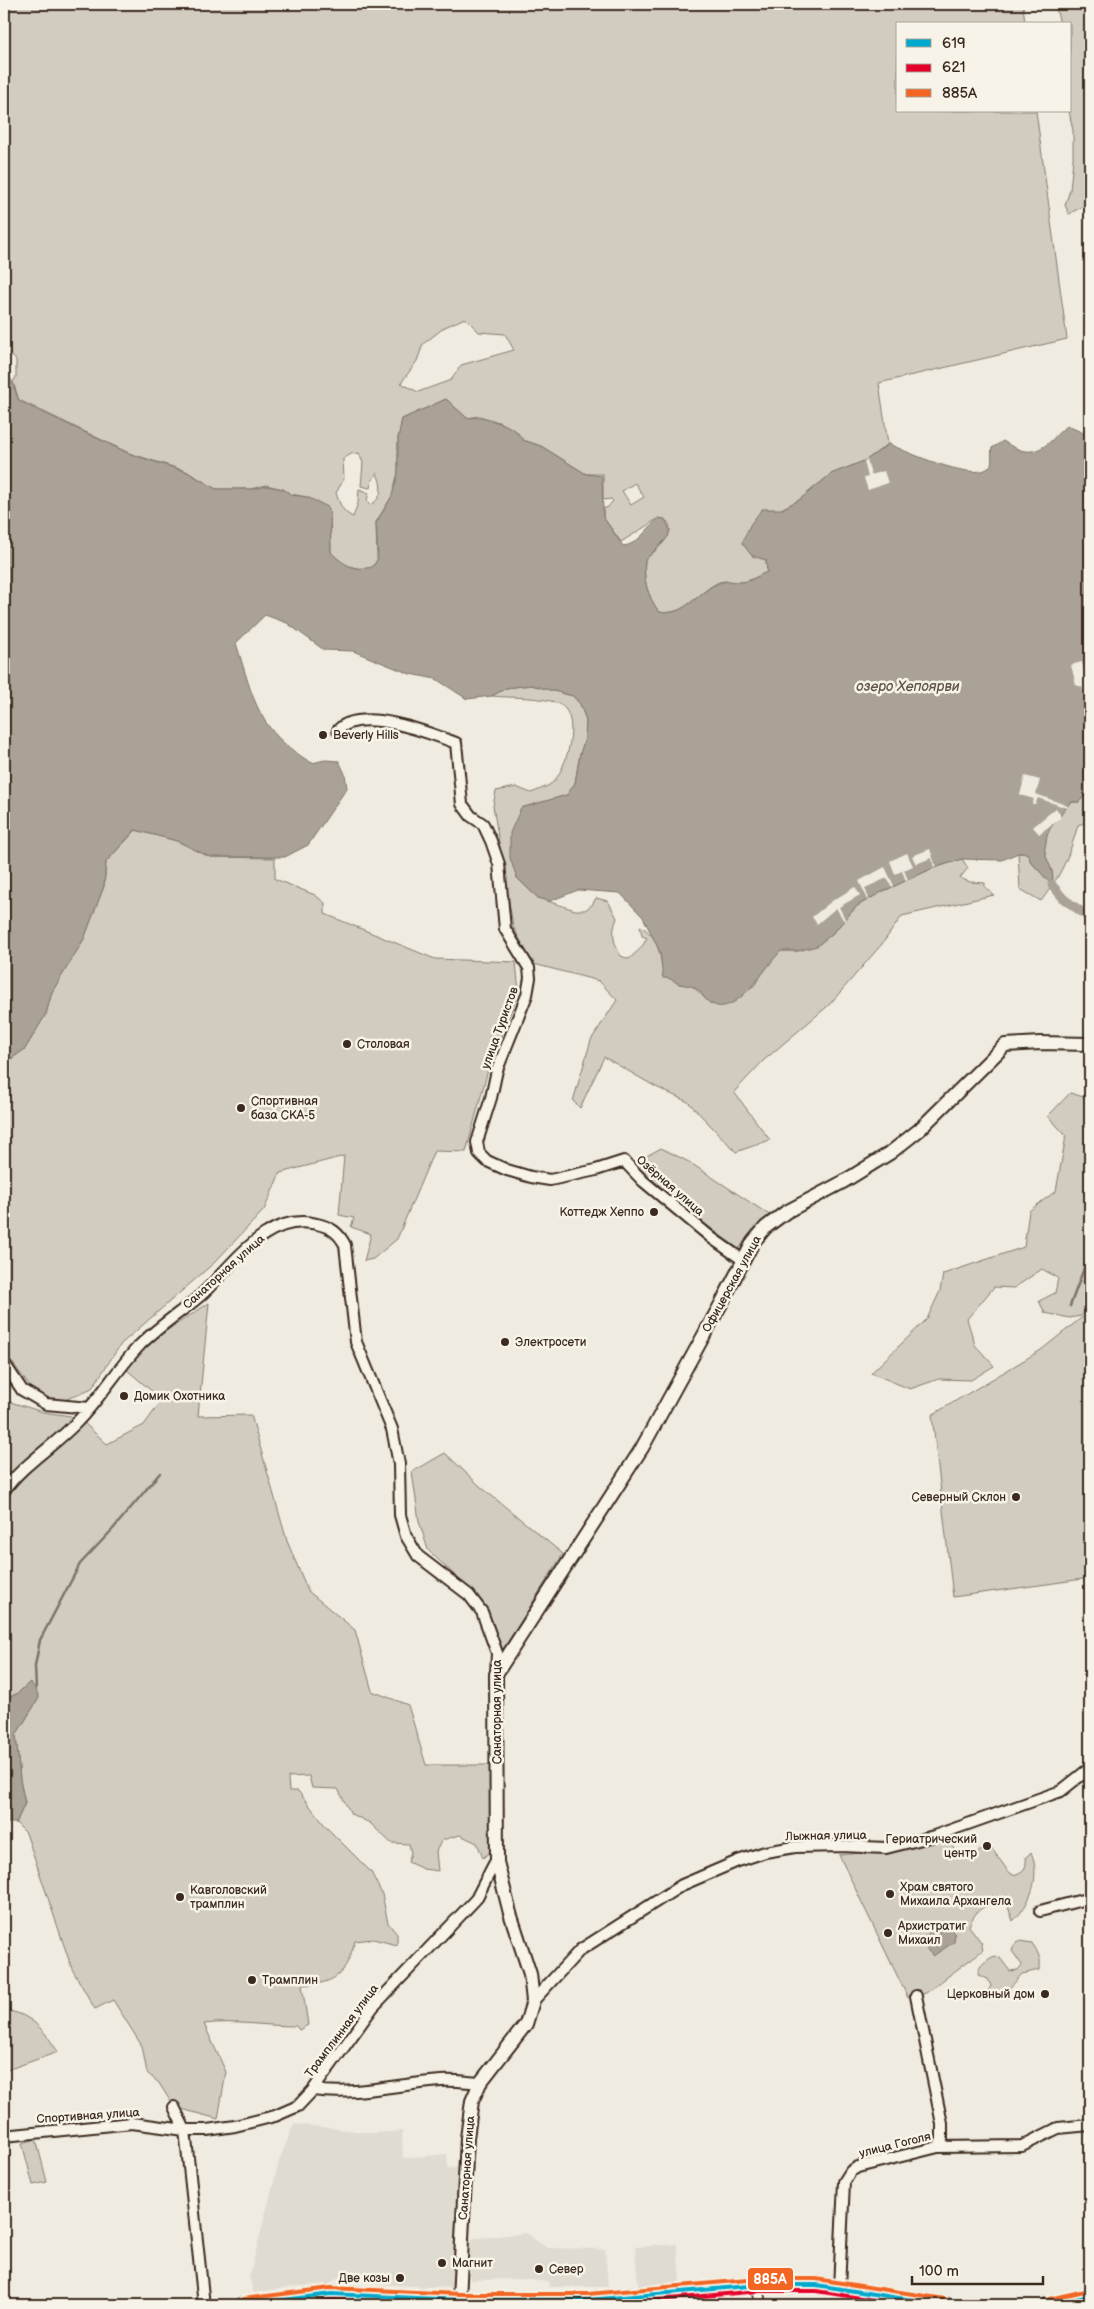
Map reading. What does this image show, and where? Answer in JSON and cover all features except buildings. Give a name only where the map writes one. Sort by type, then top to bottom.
[{"type":"main road","points":[[244,2305],[330,2299],[588,2300],[760,2285],[816,2285],[944,2305]]},
{"type":"main road","points":[[1050,2305],[1090,2296]]},
{"type":"street","name":"улица Туристов","points":[[338,730],[359,721],[389,722],[425,731],[456,743],[462,804],[471,816],[483,824],[491,841],[499,864],[505,929],[529,968],[530,978],[527,995],[497,1070],[492,1098],[477,1142],[479,1153],[488,1161]]},
{"type":"street","name":"Офицерская улица","points":[[496,1674],[642,1448],[753,1242],[766,1226],[786,1212],[843,1182],[890,1153],[919,1130],[1006,1045],[1032,1043],[1090,1044]]},
{"type":"street","name":"Озёрная улица","points":[[488,1161],[531,1178],[550,1180],[596,1170],[624,1161],[643,1181],[713,1239],[743,1260]]},
{"type":"street","name":"Санаторная улица","points":[[4,1491],[12,1479],[45,1453],[89,1408],[139,1346],[200,1295],[248,1248],[268,1232],[289,1224],[308,1221],[324,1225],[340,1234],[345,1245],[349,1264],[356,1342],[392,1429],[398,1464],[400,1516],[406,1536],[418,1556],[469,1595],[482,1612],[497,1653],[497,1862],[510,1913],[530,1974],[533,2001],[526,2024],[480,2083],[472,2101],[466,2138],[459,2300]]},
{"type":"street","points":[[4,1363],[22,1390],[46,1404],[89,1408]]},
{"type":"street","name":"Лыжная улица","points":[[533,2001],[580,1950],[682,1885],[738,1861],[765,1852],[795,1847],[842,1846],[886,1848],[934,1836],[1061,1791],[1090,1768]]},
{"type":"street","name":"Трамплинная улица","points":[[480,2083],[443,2081],[360,2091],[330,2092],[313,2090],[374,2007],[476,1899],[494,1864],[497,1862]]},
{"type":"street","points":[[1040,1911],[1090,1898]]},
{"type":"street","points":[[916,1996],[942,2124],[942,2140],[938,2147]]},
{"type":"street","name":"Спортивная улица","points":[[4,2136],[132,2123],[185,2130],[207,2130],[235,2126],[274,2116],[298,2106],[313,2090]]},
{"type":"street","points":[[174,2107],[185,2130],[204,2305]]},
{"type":"street","name":"улица Гоголя","points":[[839,2288],[844,2182],[851,2171],[874,2162],[938,2147],[1022,2146],[1058,2128],[1090,2125]]},
{"type":"street","points":[[759,2305],[760,2285]]},
{"type":"shaded area","points":[[4,4],[1023,4],[1025,22],[896,22],[896,112],[1036,112],[1067,339],[879,383],[888,444],[865,461],[831,474],[799,500],[781,509],[766,560],[767,572],[742,582],[719,582],[676,611],[668,613],[659,612],[651,600],[645,574],[645,560],[667,538],[670,528],[668,522],[659,518],[621,542],[603,517],[603,508],[607,508],[613,501],[611,499],[603,500],[603,474],[586,474],[541,446],[523,440],[516,431],[499,422],[480,416],[467,418],[446,399],[402,419],[398,438],[398,473],[392,496],[376,522],[377,560],[372,568],[360,569],[344,564],[331,552],[330,513],[307,497],[291,494],[283,489],[266,485],[251,489],[216,489],[186,471],[129,453],[19,400],[13,382],[16,377],[16,360],[4,349]],"holes":[[[465,318],[479,332],[505,334],[514,350],[461,365],[451,380],[418,392],[401,383],[417,361],[423,344],[445,327]],[[359,453],[363,463],[361,486],[370,488],[372,480],[377,473],[381,491],[378,499],[370,505],[367,500],[369,493],[359,489],[358,503],[353,517],[344,510],[336,493],[344,479],[343,459],[351,454]],[[635,483],[644,497],[631,505],[622,491]]]},
{"type":"shaded area","points":[[1055,4],[1090,4],[1090,202],[1069,214],[1065,205],[1070,190],[1073,159],[1073,131],[1069,112],[1072,112],[1072,22],[1060,22]]},
{"type":"shaded area","points":[[531,685],[573,696],[580,704],[586,720],[585,738],[575,783],[567,795],[521,808],[517,878],[538,898],[575,910],[585,910],[592,905],[596,898],[608,901],[617,918],[614,937],[621,956],[629,959],[641,948],[647,938],[642,936],[640,926],[655,941],[660,955],[663,977],[673,979],[679,984],[691,985],[711,1004],[754,986],[770,962],[781,951],[798,951],[832,934],[857,906],[881,892],[931,869],[962,859],[968,868],[960,878],[970,882],[985,883],[985,887],[994,895],[902,916],[882,944],[829,1005],[763,1061],[734,1092],[770,1140],[736,1152],[688,1102],[656,1087],[604,1057],[580,1108],[573,1101],[591,1040],[617,1000],[599,981],[530,963],[513,926],[493,806],[496,791],[516,787],[531,793],[552,783],[563,767],[570,744],[571,732],[567,711],[561,705],[546,700],[492,696],[506,688]]},
{"type":"shaded area","points":[[1090,790],[1090,811],[1086,815],[1084,823],[1078,825],[1064,865],[1055,882],[1041,901],[1020,889],[1018,853],[1027,853],[1031,862],[1052,885],[1052,871],[1044,852],[1047,834],[1070,802],[1079,802]]},
{"type":"shaded area","name":"Спортивная база СКА-5","points":[[136,830],[177,841],[210,857],[275,858],[275,879],[315,895],[325,903],[325,914],[435,959],[516,962],[519,992],[489,1066],[466,1152],[434,1151],[397,1239],[373,1259],[364,1261],[371,1234],[351,1227],[354,1218],[339,1215],[344,1156],[280,1173],[264,1210],[215,1262],[121,1344],[92,1388],[60,1402],[33,1391],[4,1351],[4,1337],[8,1329],[4,1320],[4,1064],[25,1049],[46,1014],[52,992],[84,939],[104,886],[106,862]]},
{"type":"shaded area","points":[[1070,1093],[1087,1098],[1090,1096],[1090,1302],[1081,1316],[1070,1318],[1045,1313],[1039,1301],[1055,1293],[1058,1278],[1042,1269],[1014,1288],[994,1287],[967,1319],[975,1345],[994,1366],[971,1380],[939,1379],[910,1389],[871,1373],[927,1319],[940,1291],[943,1274],[1024,1247],[1029,1211],[1056,1191],[1066,1136],[1048,1116]]},
{"type":"shaded area","points":[[661,1148],[689,1162],[771,1216],[752,1230],[739,1249],[690,1213],[634,1163]]},
{"type":"shaded area","points":[[209,1303],[198,1416],[251,1415],[287,1541],[308,1591],[355,1630],[372,1691],[408,1705],[426,1765],[491,1765],[492,1850],[483,1858],[477,1843],[460,1835],[442,1840],[436,1851],[438,1871],[423,1869],[408,1862],[411,1853],[409,1844],[391,1843],[370,1823],[351,1814],[338,1789],[312,1788],[309,1776],[288,1777],[289,1791],[298,1791],[327,1828],[371,1872],[382,1894],[388,1923],[397,1934],[397,1945],[373,1939],[355,1941],[348,1962],[338,1975],[323,1982],[302,1985],[308,2025],[299,2030],[296,2026],[204,2024],[226,2072],[218,2119],[174,2107],[159,2083],[147,2073],[142,2046],[113,2000],[95,2009],[72,1969],[26,1833],[16,1823],[25,1803],[20,1780],[16,1735],[39,1698],[30,1682],[18,1693],[4,1700],[4,1493],[81,1420],[107,1444],[144,1425],[162,1400],[126,1369],[140,1348]]},
{"type":"shaded area","name":"Северный Склон","points":[[1090,1311],[1090,1578],[953,1597],[932,1415],[1041,1350]]},
{"type":"shaded area","points":[[4,1400],[43,1412],[71,1416],[75,1420],[14,1473],[4,1471]]},
{"type":"shaded area","points":[[445,1453],[481,1487],[563,1554],[503,1650],[481,1600],[428,1550],[419,1521],[412,1472]]},
{"type":"shaded area","points":[[957,1837],[954,1846],[955,1851],[959,1854],[992,1849],[1013,1875],[1024,1869],[1026,1857],[1031,1852],[1035,1871],[1032,1889],[1025,1906],[1013,1921],[1007,1904],[988,1906],[979,1910],[969,1926],[981,1942],[983,1950],[926,1993],[908,1998],[839,1855],[901,1849]]},
{"type":"shaded area","points":[[1020,1941],[1032,1943],[1040,1959],[1039,1970],[1022,1974],[1005,1991],[988,1991],[991,1986],[988,1979],[978,1975],[981,1966],[994,1956],[1000,1958],[1010,1971],[1018,1970],[1022,1965],[1012,1951],[1014,1945]]},
{"type":"shaded area","points":[[4,2010],[30,2019],[48,2037],[58,2052],[4,2071]]},
{"type":"shaded area","points":[[294,2124],[374,2133],[402,2131],[403,2158],[447,2154],[448,2168],[463,2167],[455,2288],[372,2284],[372,2277],[342,2275],[329,2284],[297,2286],[254,2293],[249,2277],[280,2158]]},
{"type":"shaded area","points":[[36,2139],[47,2182],[33,2185],[22,2143]]},
{"type":"shaded area","points":[[526,2233],[547,2248],[605,2249],[608,2287],[548,2287],[549,2282],[521,2279],[470,2280],[470,2239]]},
{"type":"shaded area","points":[[677,2244],[680,2282],[638,2285],[635,2247]]},
{"type":"water","name":"озеро Хепоярви","points":[[4,370],[9,374],[19,401],[130,454],[187,472],[216,489],[252,489],[267,486],[283,489],[292,495],[307,497],[328,507],[330,513],[331,552],[344,564],[360,568],[372,567],[378,559],[376,523],[392,496],[398,473],[398,439],[402,419],[446,399],[467,418],[480,417],[506,425],[516,431],[523,440],[541,446],[586,474],[602,476],[603,517],[623,546],[638,539],[659,518],[665,519],[670,530],[668,537],[645,560],[645,574],[647,587],[655,606],[659,612],[668,613],[684,607],[719,583],[728,581],[745,582],[767,572],[766,560],[752,556],[742,543],[750,525],[762,509],[782,509],[799,500],[831,474],[866,460],[889,444],[938,464],[967,471],[978,471],[987,469],[991,465],[992,448],[1003,441],[1015,448],[1032,451],[1044,446],[1068,426],[1090,436],[1090,790],[1079,802],[1070,802],[1052,825],[1047,835],[1045,851],[1052,871],[1052,885],[1031,862],[1027,853],[1018,853],[1002,860],[962,859],[931,869],[857,906],[832,934],[817,946],[798,951],[781,951],[750,988],[731,1004],[722,1006],[712,1004],[694,987],[663,978],[660,952],[643,917],[620,893],[578,890],[550,901],[538,898],[517,878],[510,858],[510,833],[521,808],[567,795],[575,783],[585,738],[586,720],[580,704],[573,696],[531,685],[506,688],[492,696],[467,699],[436,679],[410,674],[353,651],[324,650],[287,623],[265,615],[236,643],[253,698],[260,712],[279,739],[294,751],[312,763],[325,760],[339,761],[345,774],[347,788],[308,845],[285,857],[210,857],[177,841],[135,830],[106,862],[104,886],[84,939],[52,992],[46,1014],[25,1049],[4,1064]]},
{"type":"water","points":[[30,1682],[36,1689],[39,1698],[16,1735],[20,1780],[25,1803],[16,1823],[4,1823],[4,1700],[18,1693]]},
{"type":"water","points":[[948,1927],[955,1934],[954,1942],[933,1956],[926,1949],[924,1937],[935,1929]]},
{"type":"pier","points":[[867,460],[871,475],[884,471],[888,483],[868,490],[864,478],[868,477],[864,461]]},
{"type":"pier","points":[[1082,662],[1086,680],[1090,679],[1086,682],[1090,688],[1090,707],[1086,708],[1082,687],[1076,685],[1071,665]]},
{"type":"pier","points":[[1025,776],[1040,780],[1036,794],[1068,806],[1067,808],[1038,798],[1035,804],[1032,804],[1034,799],[1020,795]]},
{"type":"pier","points":[[1056,808],[1060,818],[1039,834],[1033,827]]},
{"type":"pier","points":[[930,849],[936,867],[934,867],[931,858],[916,864],[912,856]]},
{"type":"pier","points":[[907,853],[913,866],[904,870],[908,880],[906,881],[902,871],[895,874],[890,861]]},
{"type":"pier","points":[[885,867],[894,886],[892,887],[887,878],[865,888],[868,900],[859,881]]},
{"type":"pier","points":[[855,887],[860,895],[839,907],[845,919],[844,921],[836,908],[817,924],[812,917],[832,901]]},
{"type":"waterway","points":[[1052,885],[1064,899],[1090,918]]},
{"type":"waterway","points":[[1070,1306],[1090,1252]]},
{"type":"waterway","points":[[36,1689],[35,1666],[40,1640],[80,1564],[113,1529],[160,1473]]},
{"type":"transit line","name":"885А","points":[[243,2299],[331,2288],[459,2294],[588,2294],[759,2279],[816,2279],[945,2299]]},
{"type":"transit line","name":"619","points":[[244,2305],[331,2294],[459,2300],[588,2300],[760,2285],[816,2285],[944,2305]]},
{"type":"transit line","name":"885А","points":[[1049,2299],[1089,2290]]},
{"type":"transit line","name":"621","points":[[600,2305],[760,2291],[816,2291],[905,2305]]},
{"type":"transit line","name":"619","points":[[1050,2305],[1090,2296]]},
{"type":"transit line","name":"621","points":[[292,2305],[331,2300],[438,2305]]},
{"type":"place","name":"Beverly Hills","points":[[323,735]]},
{"type":"place","name":"Столовая","points":[[347,1044]]},
{"type":"place","name":"Спортивная база СКА-5","points":[[241,1108]]},
{"type":"place","name":"Коттедж Хеппо","points":[[654,1212]]},
{"type":"place","name":"Электросети","points":[[505,1342]]},
{"type":"place","name":"Домик Охотника","points":[[124,1396]]},
{"type":"place","name":"Северный Склон","points":[[1016,1497]]},
{"type":"place","name":"Гериатрический центр","points":[[987,1846]]},
{"type":"place","name":"Храм святого Михаила Архангела","points":[[890,1894]]},
{"type":"place","name":"Кавголовский трамплин","points":[[180,1897]]},
{"type":"place","name":"Архистратиг Михаил","points":[[888,1933]]},
{"type":"place","name":"Трамплин","points":[[252,1980]]},
{"type":"place","name":"Церковный дом","points":[[1045,1994]]},
{"type":"place","name":"Магнит","points":[[442,2263]]},
{"type":"place","name":"Север","points":[[539,2269]]},
{"type":"place","name":"Две козы","points":[[400,2278]]}]
